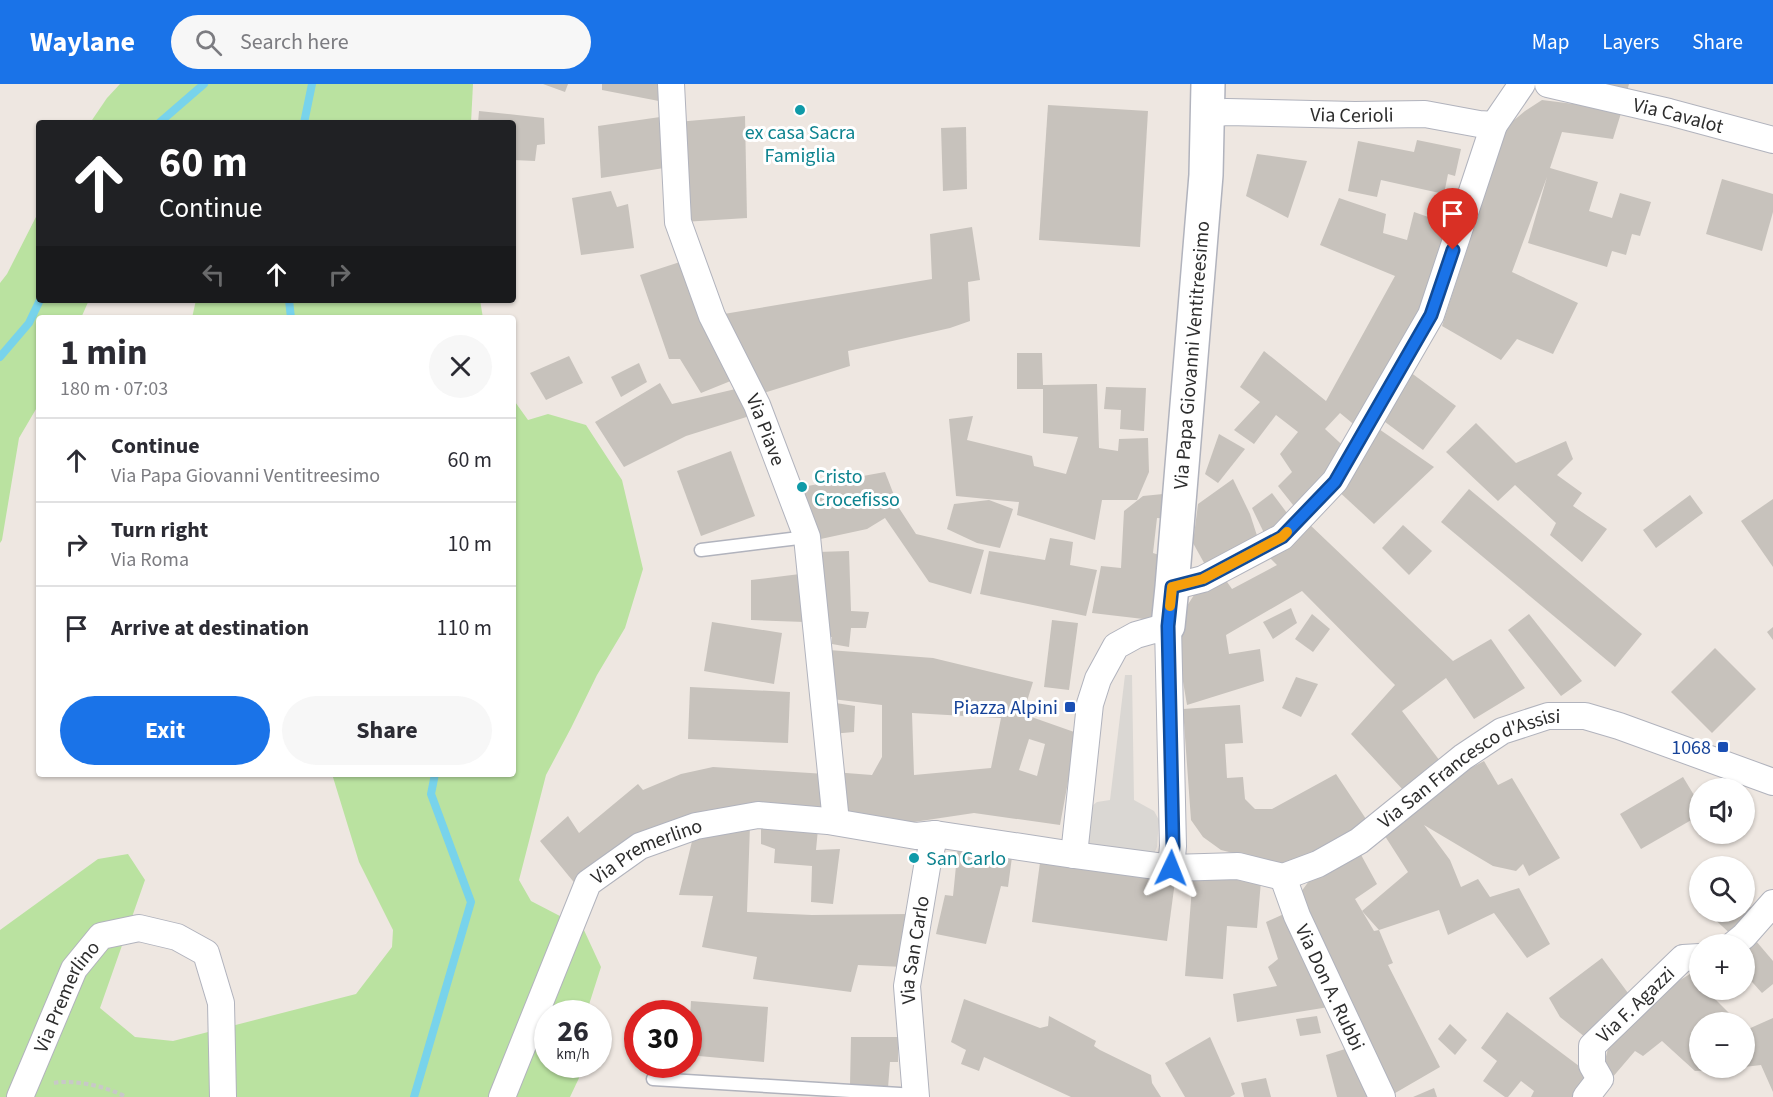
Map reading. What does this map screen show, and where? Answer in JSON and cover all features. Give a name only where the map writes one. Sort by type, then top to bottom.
[{"type":"street","name":"Via Piave","points":[[671,84],[678,222],[712,316],[757,405],[807,537],[836,822]]},
{"type":"street","points":[[1172,587],[1203,579],[1282,537],[1335,482],[1431,315],[1494,125],[1522,84]]},
{"type":"street","name":"Via Cavalot","points":[[1548,84],[1669,112],[1773,140]]},
{"type":"street","name":"Via Cerioli","points":[[1207,99],[1227,112],[1425,114],[1494,125]]},
{"type":"street","name":"Via Papa Giovanni Ventitreesimo","points":[[1168,626],[1206,175],[1207,99]]},
{"type":"street","points":[[1075,847],[1090,704],[1098,679],[1116,646],[1136,635],[1168,626],[1172,857]]},
{"type":"street","name":"Via San Francesco d'Assisi","points":[[1283,877],[1318,864],[1359,841],[1463,757],[1502,730],[1548,716],[1586,716],[1773,782]]},
{"type":"street","name":"Via Premerlino","points":[[502,1097],[588,883],[640,846],[696,826],[758,815],[836,822],[916,836],[935,834]]},
{"type":"street","points":[[935,834],[1172,857],[1238,866],[1283,877]]},
{"type":"street","name":"Via San Carlo","points":[[916,1096],[907,986],[927,867],[935,834]]},
{"type":"street","name":"Via Don A. Rubbi","points":[[1283,877],[1297,916],[1382,1097]]},
{"type":"street","points":[[1745,934],[1773,903]]},
{"type":"street","name":"Via Premerlino","points":[[21,1097],[74,969],[101,936],[139,928],[177,937],[206,953],[221,1003],[223,1097]]},
{"type":"street","name":"Via F. Agazzi","points":[[1586,1097],[1600,1079],[1592,1065],[1592,1046],[1683,958],[1689,958]]},
{"type":"lane","points":[[701,550],[807,537]]},
{"type":"lane","points":[[653,1079],[916,1096]]},
{"type":"path","points":[[21,1097],[33,1087],[59,1082],[85,1084],[117,1092],[126,1097]]},
{"type":"green space","points":[[120,84],[473,84],[471,120],[92,120]]},
{"type":"green space","points":[[36,217],[36,303],[88,303],[82,315],[36,315],[36,409],[19,438],[0,543],[0,283],[7,274]]},
{"type":"green space","points":[[195,303],[480,303],[482,315],[193,315]]},
{"type":"green space","points":[[516,403],[528,420],[548,414],[586,425],[622,480],[643,569],[625,628],[597,675],[546,775],[519,880],[531,901],[583,928],[601,967],[590,1000],[534,1000],[534,1078],[579,1078],[570,1097],[0,1097],[0,930],[98,859],[128,854],[145,880],[100,1008],[135,1037],[173,1041],[356,994],[392,947],[393,930],[359,862],[333,777],[516,777]]},
{"type":"shaded area","points":[[1125,675],[1132,675],[1134,800],[1154,811],[1159,820],[1157,847],[1154,854],[1091,851],[1084,836],[1088,809],[1097,802],[1110,800]]},
{"type":"building","points":[[543,84],[568,84],[565,92]]},
{"type":"building","points":[[602,84],[662,84],[664,102],[602,90]]},
{"type":"building","points":[[1578,84],[1629,84],[1625,99]]},
{"type":"building","points":[[1542,100],[1622,110],[1613,139],[1562,132],[1550,168],[1598,182],[1589,211],[1612,218],[1620,193],[1651,202],[1640,236],[1632,234],[1626,255],[1612,251],[1607,267],[1528,243],[1547,177],[1512,272],[1578,303],[1553,354],[1517,339],[1501,360],[1442,326],[1507,126]]},
{"type":"building","points":[[1048,105],[1148,111],[1140,247],[1039,240]]},
{"type":"building","points":[[479,111],[544,118],[545,144],[537,145],[535,161],[516,160],[516,120],[478,120]]},
{"type":"building","points":[[667,116],[664,168],[601,178],[598,126]]},
{"type":"building","points":[[745,116],[747,218],[683,222],[677,122]]},
{"type":"building","points":[[966,127],[967,189],[943,191],[941,128]]},
{"type":"building","points":[[1417,140],[1461,149],[1455,176],[1448,174],[1444,194],[1381,180],[1377,197],[1348,191],[1358,141],[1414,152]]},
{"type":"building","points":[[1257,154],[1307,161],[1288,218],[1246,196]]},
{"type":"building","points":[[1722,179],[1773,194],[1773,212],[1762,251],[1706,234]]},
{"type":"building","points":[[611,191],[617,207],[628,204],[634,248],[581,255],[572,198]]},
{"type":"building","points":[[1339,198],[1386,214],[1383,233],[1407,240],[1414,212],[1460,228],[1363,432],[1340,413],[1325,429],[1351,453],[1297,510],[1278,486],[1292,472],[1280,454],[1298,432],[1276,415],[1254,444],[1234,430],[1260,402],[1240,387],[1264,351],[1326,401],[1395,276],[1320,245]]},
{"type":"building","points":[[972,227],[980,280],[968,282],[970,321],[950,328],[848,351],[850,366],[757,395],[718,315],[932,279],[930,234]]},
{"type":"building","points":[[683,261],[738,378],[701,393],[680,359],[669,359],[640,275]]},
{"type":"building","points":[[1017,353],[1042,353],[1043,385],[1097,384],[1099,448],[1118,451],[1119,439],[1148,438],[1149,472],[1137,500],[1102,500],[1095,540],[1017,515],[1019,502],[956,496],[949,419],[973,416],[967,440],[1032,456],[1034,466],[1066,474],[1078,437],[1043,433],[1043,389],[1017,389]]},
{"type":"building","points":[[569,356],[583,383],[546,400],[530,373]]},
{"type":"building","points":[[639,363],[647,382],[621,397],[611,377]]},
{"type":"building","points":[[1410,372],[1456,406],[1423,450],[1377,416]]},
{"type":"building","points":[[660,383],[672,404],[744,387],[756,414],[686,436],[624,467],[595,422]]},
{"type":"building","points":[[1106,387],[1146,388],[1144,431],[1120,429],[1121,410],[1104,409]]},
{"type":"building","points":[[1476,423],[1516,463],[1566,441],[1573,459],[1557,475],[1582,493],[1573,506],[1607,529],[1582,562],[1550,535],[1556,523],[1515,485],[1498,501],[1446,452]]},
{"type":"building","points":[[1376,427],[1434,467],[1374,524],[1335,488]]},
{"type":"building","points":[[1219,434],[1245,449],[1218,483],[1205,474]]},
{"type":"building","points":[[731,451],[755,516],[701,536],[677,471]]},
{"type":"building","points":[[885,472],[899,508],[916,534],[984,550],[971,594],[929,582],[885,518],[867,529],[816,540],[802,487]]},
{"type":"building","points":[[1233,479],[1250,514],[1261,548],[1208,570],[1193,543],[1198,504]]},
{"type":"building","points":[[1469,489],[1642,634],[1615,667],[1441,522]]},
{"type":"building","points":[[1173,493],[1173,519],[1157,518],[1153,553],[1169,558],[1152,620],[1092,613],[1101,566],[1121,568],[1124,511],[1143,496]]},
{"type":"building","points":[[1272,493],[1290,517],[1264,533],[1252,508]]},
{"type":"building","points":[[1690,495],[1703,513],[1656,548],[1643,530]]},
{"type":"building","points":[[1773,499],[1773,567],[1741,521]]},
{"type":"building","points":[[989,500],[1013,509],[1000,548],[977,543],[947,529],[954,504]]},
{"type":"building","points":[[1308,523],[1453,661],[1491,639],[1525,688],[1474,719],[1446,678],[1402,711],[1440,761],[1405,792],[1351,734],[1395,685],[1302,591],[1226,635],[1229,654],[1260,649],[1264,681],[1187,705],[1176,623],[1194,595],[1225,579],[1232,589],[1277,565],[1268,556]]},
{"type":"building","points":[[1403,525],[1432,551],[1409,575],[1382,548]]},
{"type":"building","points":[[1050,538],[1073,542],[1070,565],[1097,570],[1086,616],[980,594],[989,551],[1045,560]]},
{"type":"building","points":[[849,551],[851,611],[869,612],[866,628],[851,628],[849,647],[832,644],[832,637],[824,637],[817,552]]},
{"type":"building","points":[[800,574],[805,622],[751,620],[751,580]]},
{"type":"building","points":[[1291,608],[1297,623],[1273,639],[1263,622]]},
{"type":"building","points":[[1312,614],[1330,629],[1313,652],[1295,639]]},
{"type":"building","points":[[1529,614],[1582,681],[1561,696],[1508,630]]},
{"type":"building","points":[[1052,620],[1078,623],[1069,690],[1044,687]]},
{"type":"building","points":[[712,622],[782,633],[774,684],[704,671]]},
{"type":"building","points":[[1773,627],[1773,640],[1767,632]]},
{"type":"building","points":[[1715,648],[1756,689],[1712,733],[1671,692]]},
{"type":"building","points":[[829,650],[933,658],[1033,682],[1023,714],[1077,733],[1060,825],[974,813],[907,823],[841,818],[833,772],[872,775],[882,757],[882,705],[832,699]],"holes":[[[912,713],[1001,718],[991,768],[914,775]],[[1029,739],[1045,744],[1037,776],[1019,770]]]},
{"type":"building","points":[[1296,677],[1318,684],[1301,717],[1282,708]]},
{"type":"building","points":[[690,687],[790,692],[788,743],[688,739]]},
{"type":"building","points":[[823,701],[855,706],[854,732],[831,734]]},
{"type":"building","points":[[1240,705],[1243,743],[1225,744],[1227,778],[1243,777],[1245,799],[1255,809],[1272,809],[1336,774],[1370,825],[1311,857],[1281,865],[1221,850],[1203,837],[1191,820],[1183,709]]},
{"type":"building","points":[[1484,761],[1498,785],[1512,778],[1560,858],[1529,876],[1523,864],[1516,871],[1493,866],[1424,825],[1450,860],[1461,887],[1478,879],[1490,897],[1519,888],[1550,944],[1527,958],[1494,913],[1448,935],[1439,910],[1379,930],[1362,911],[1408,872],[1383,833],[1448,780]]},
{"type":"building","points":[[713,767],[826,774],[828,821],[755,810],[577,886],[540,841],[568,816],[579,833],[638,784],[643,790],[681,774]]},
{"type":"building","points":[[1683,777],[1689,787],[1689,821],[1641,849],[1620,814]]},
{"type":"building","points":[[750,825],[747,912],[812,915],[909,914],[904,967],[858,965],[851,992],[753,979],[757,957],[702,947],[713,896],[679,895],[694,833]]},
{"type":"building","points":[[761,827],[818,829],[816,850],[840,849],[833,904],[811,902],[812,866],[774,863],[775,849],[761,844]]},
{"type":"building","points":[[958,846],[1012,857],[1008,887],[1001,886],[986,944],[936,934],[945,895],[953,896]]},
{"type":"building","points":[[1360,853],[1377,884],[1355,899],[1374,931],[1379,930],[1393,963],[1388,965],[1440,1067],[1390,1096],[1301,892],[1309,881]]},
{"type":"building","points":[[1041,855],[1176,874],[1167,941],[1032,922]]},
{"type":"building","points":[[1193,875],[1261,881],[1257,928],[1227,926],[1223,979],[1185,976]]},
{"type":"building","points":[[1295,909],[1329,1007],[1237,1022],[1233,994],[1277,986],[1268,967],[1278,959],[1266,922]]},
{"type":"building","points":[[1718,922],[1749,922],[1738,934],[1731,934]]},
{"type":"building","points":[[1755,942],[1773,961],[1773,984],[1762,993],[1755,985]]},
{"type":"building","points":[[1602,958],[1628,993],[1600,1019],[1585,1037],[1560,1017],[1549,998]]},
{"type":"building","points":[[1689,975],[1689,1000],[1716,1000],[1728,1012],[1689,1012],[1689,1066],[1662,1041],[1643,1056],[1635,1051],[1611,1079],[1602,1072],[1612,1033],[1667,988]]},
{"type":"building","points":[[964,999],[1040,1028],[1048,1026],[1049,1016],[1096,1041],[1094,1046],[1100,1050],[1151,1075],[1152,1083],[1161,1097],[1071,1097],[984,1057],[979,1071],[961,1064],[966,1050],[951,1042]]},
{"type":"building","points":[[702,1002],[768,1007],[764,1062],[702,1056]]},
{"type":"building","points":[[1507,1012],[1595,1078],[1577,1097],[1531,1097],[1534,1091],[1521,1081],[1508,1097],[1505,1097],[1483,1081],[1497,1061],[1481,1048]]},
{"type":"building","points":[[1317,1016],[1321,1033],[1300,1036],[1296,1019]]},
{"type":"building","points":[[1773,1018],[1773,1092],[1761,1065],[1755,1066],[1755,1026]]},
{"type":"building","points":[[1450,1024],[1467,1040],[1455,1055],[1438,1039]]},
{"type":"building","points":[[851,1037],[898,1037],[898,1062],[890,1062],[888,1088],[850,1085]]},
{"type":"building","points":[[1210,1037],[1235,1094],[1230,1097],[1185,1097],[1165,1063]]},
{"type":"building","points":[[1358,1045],[1382,1097],[1337,1097],[1326,1055]]},
{"type":"building","points":[[1266,1078],[1271,1097],[1244,1097],[1241,1083]]},
{"type":"building","points":[[1434,1088],[1437,1097],[1413,1097]]},
{"type":"waterway","points":[[162,120],[204,84]]},
{"type":"waterway","points":[[305,120],[312,84]]},
{"type":"waterway","points":[[0,357],[29,323],[39,303]]},
{"type":"waterway","points":[[289,303],[291,315]]},
{"type":"waterway","points":[[414,1097],[471,902],[431,794],[434,777]]},
{"type":"slow traffic","points":[[1170,606],[1172,587],[1203,579],[1282,537],[1287,532]]},
{"type":"place","name":"ex casa Sacra Famiglia","points":[[800,110]]},
{"type":"place","name":"Cristo Crocefisso","points":[[802,487]]},
{"type":"place","name":"Piazza Alpini","points":[[1070,707]]},
{"type":"place","name":"1068","points":[[1723,747]]},
{"type":"place","name":"San Carlo","points":[[914,858]]},
{"type":"route","points":[[1171,868],[1173,846],[1168,626],[1172,587],[1203,579],[1282,537],[1335,482],[1431,315],[1453,250]]}]
